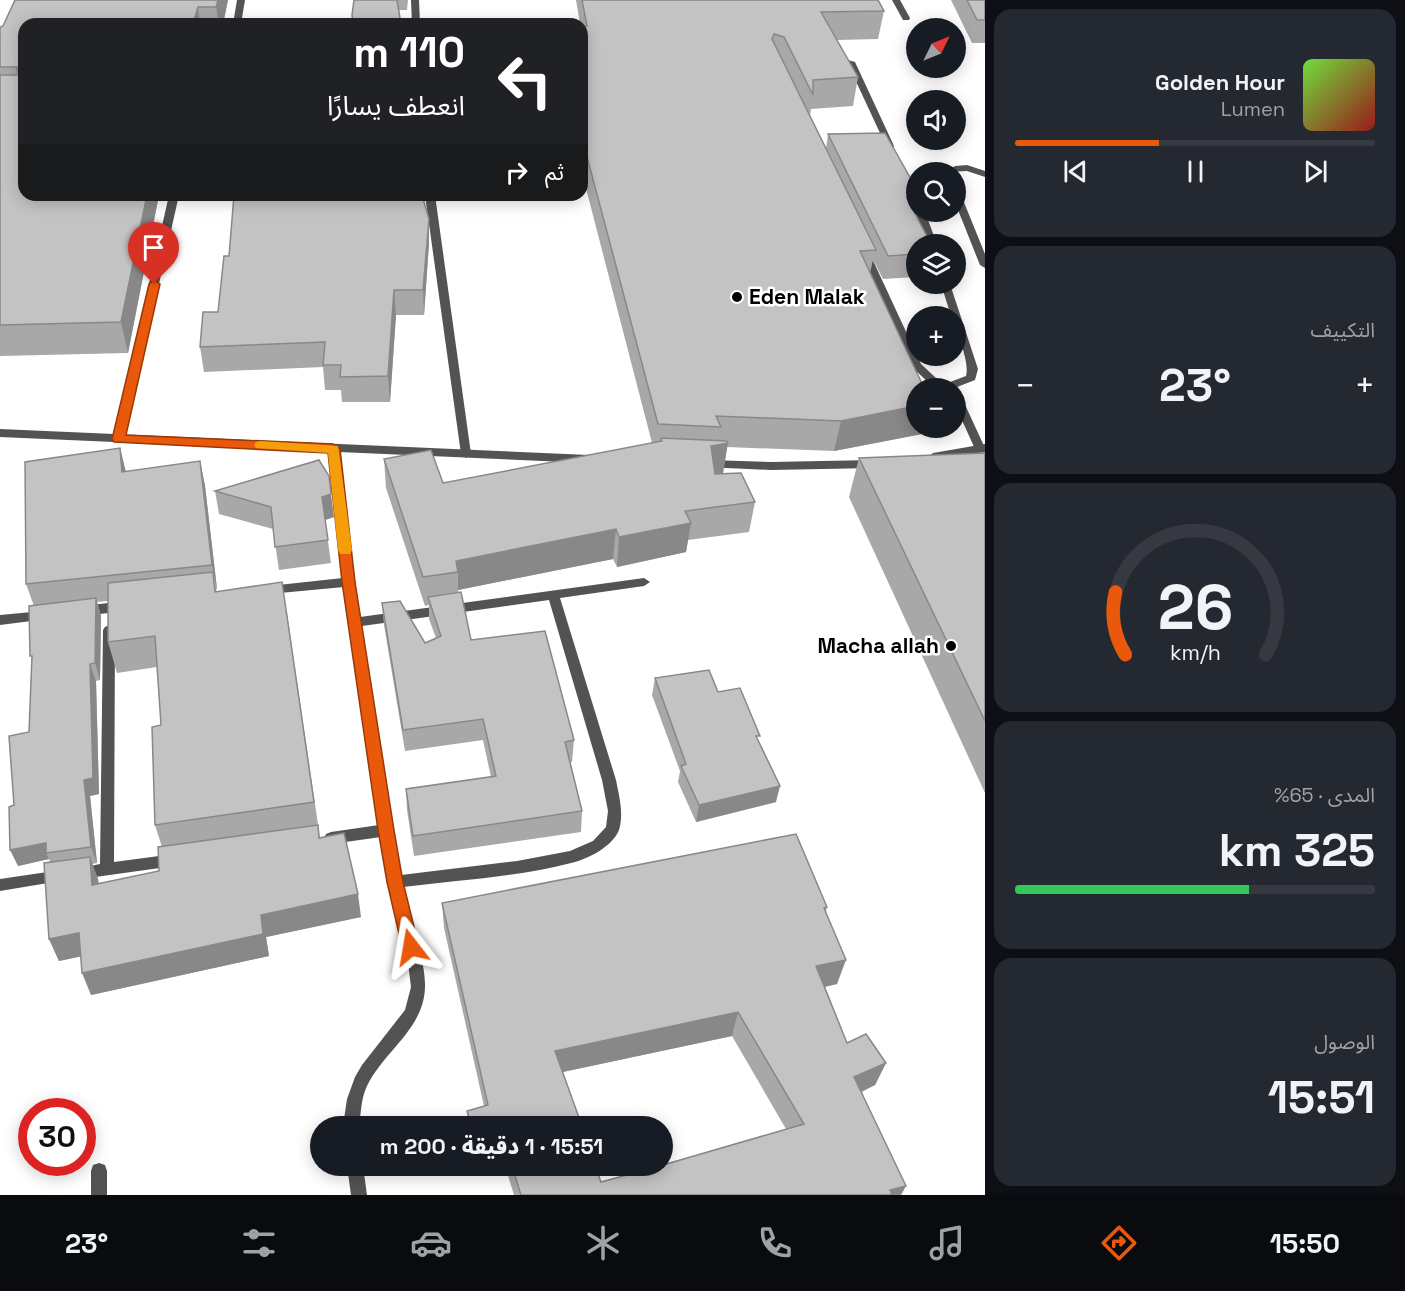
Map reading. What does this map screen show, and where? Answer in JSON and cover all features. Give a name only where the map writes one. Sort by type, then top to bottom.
[{"type":"street","points":[[238,18],[241,0]]},
{"type":"street","points":[[415,0],[416,18]]},
{"type":"street","points":[[896,0],[906,18]]},
{"type":"street","points":[[850,62],[893,154]]},
{"type":"street","points":[[966,168],[985,174]]},
{"type":"street","points":[[118,439],[173,201]]},
{"type":"street","points":[[431,201],[466,454]]},
{"type":"street","points":[[966,219],[985,265]]},
{"type":"street","points":[[860,242],[917,366],[930,378]]},
{"type":"street","points":[[949,294],[973,369],[971,378],[966,381]]},
{"type":"street","points":[[921,459],[982,448],[966,416]]},
{"type":"street","points":[[0,433],[596,459]]},
{"type":"street","points":[[333,449],[348,582],[386,830],[395,882],[416,969],[418,989],[414,1009],[403,1029],[388,1044],[361,1081],[352,1116]]},
{"type":"street","points":[[702,463],[771,466],[885,464]]},
{"type":"street","points":[[257,591],[348,582]]},
{"type":"street","points":[[354,622],[644,582]]},
{"type":"street","points":[[395,882],[517,867],[572,857],[598,845],[612,829],[615,811],[609,780],[553,594]]},
{"type":"street","points":[[76,612],[132,605]]},
{"type":"street","points":[[107,870],[109,608]]},
{"type":"street","points":[[0,620],[55,614]]},
{"type":"street","points":[[316,840],[386,830]]},
{"type":"street","points":[[0,885],[188,858]]},
{"type":"street","points":[[99,1171],[99,1195]]},
{"type":"street","points":[[356,1176],[359,1195]]},
{"type":"building","points":[[15,0],[218,0],[216,7],[198,7],[195,18],[18,18],[18,75],[17,67],[0,67],[0,27],[3,26]]},
{"type":"building","points":[[354,0],[397,0],[400,18],[352,18]]},
{"type":"building","name":"Eden Malak","points":[[582,0],[878,0],[884,11],[821,12],[858,77],[813,80],[813,95],[784,37],[774,34],[772,39],[876,250],[860,251],[906,349],[906,366],[914,366],[919,378],[906,378],[906,408],[841,421],[716,416],[721,427],[658,424],[588,161],[588,18],[585,18]]},
{"type":"building","points":[[967,0],[985,0],[985,20],[977,20]]},
{"type":"building","points":[[0,75],[18,75],[18,201],[146,201],[121,322],[0,325]]},
{"type":"building","points":[[885,133],[906,170],[906,222],[920,222],[926,234],[906,234],[906,255],[888,256],[828,134]]},
{"type":"building","points":[[234,201],[424,201],[429,219],[423,290],[394,290],[388,376],[340,377],[341,365],[323,365],[325,342],[200,347],[203,312],[218,312],[224,256],[229,256]]},
{"type":"building","points":[[661,438],[727,441],[728,443],[711,446],[715,474],[741,473],[755,502],[685,511],[691,523],[619,537],[616,529],[456,561],[458,572],[423,577],[384,459],[431,450],[443,483],[662,441]]},
{"type":"building","points":[[120,448],[122,472],[200,461],[212,565],[26,584],[25,462]]},
{"type":"building","name":"Macha allah","points":[[985,453],[985,721],[859,458]]},
{"type":"building","points":[[319,460],[329,476],[331,494],[322,497],[328,540],[275,547],[271,507],[215,491]]},
{"type":"building","points":[[213,572],[215,592],[282,582],[314,802],[155,825],[152,727],[161,725],[155,636],[108,642],[108,583]]},
{"type":"building","points":[[461,592],[471,640],[545,631],[574,740],[565,742],[582,811],[413,836],[406,789],[496,776],[483,719],[403,730],[382,603],[400,601],[425,643],[441,636],[428,597]]},
{"type":"building","points":[[96,598],[95,663],[90,664],[93,778],[84,780],[91,847],[46,853],[46,843],[10,850],[9,807],[14,805],[9,736],[29,732],[32,656],[30,656],[29,606]]},
{"type":"building","points":[[709,670],[718,692],[740,688],[760,736],[756,736],[780,786],[699,805],[681,766],[686,764],[655,678]]},
{"type":"building","points":[[318,825],[319,838],[344,833],[358,894],[261,915],[263,934],[82,973],[79,933],[49,939],[44,863],[90,857],[92,885],[159,871],[158,847]]},
{"type":"building","points":[[796,834],[827,907],[824,908],[846,960],[816,966],[847,1043],[866,1034],[886,1063],[854,1077],[906,1186],[890,1190],[892,1195],[521,1195],[515,1176],[599,1176],[601,1182],[623,1176],[673,1176],[673,1162],[804,1124],[738,1012],[555,1051],[578,1116],[469,1116],[467,1111],[488,1105],[442,903]]},
{"type":"slow traffic","points":[[260,445],[333,449],[345,550]]},
{"type":"place","name":"Eden Malak","points":[[737,297]]},
{"type":"place","name":"Macha allah","points":[[951,646]]},
{"type":"route","points":[[154,284],[118,439],[333,449],[348,582],[386,830],[395,882],[411,947]]}]
